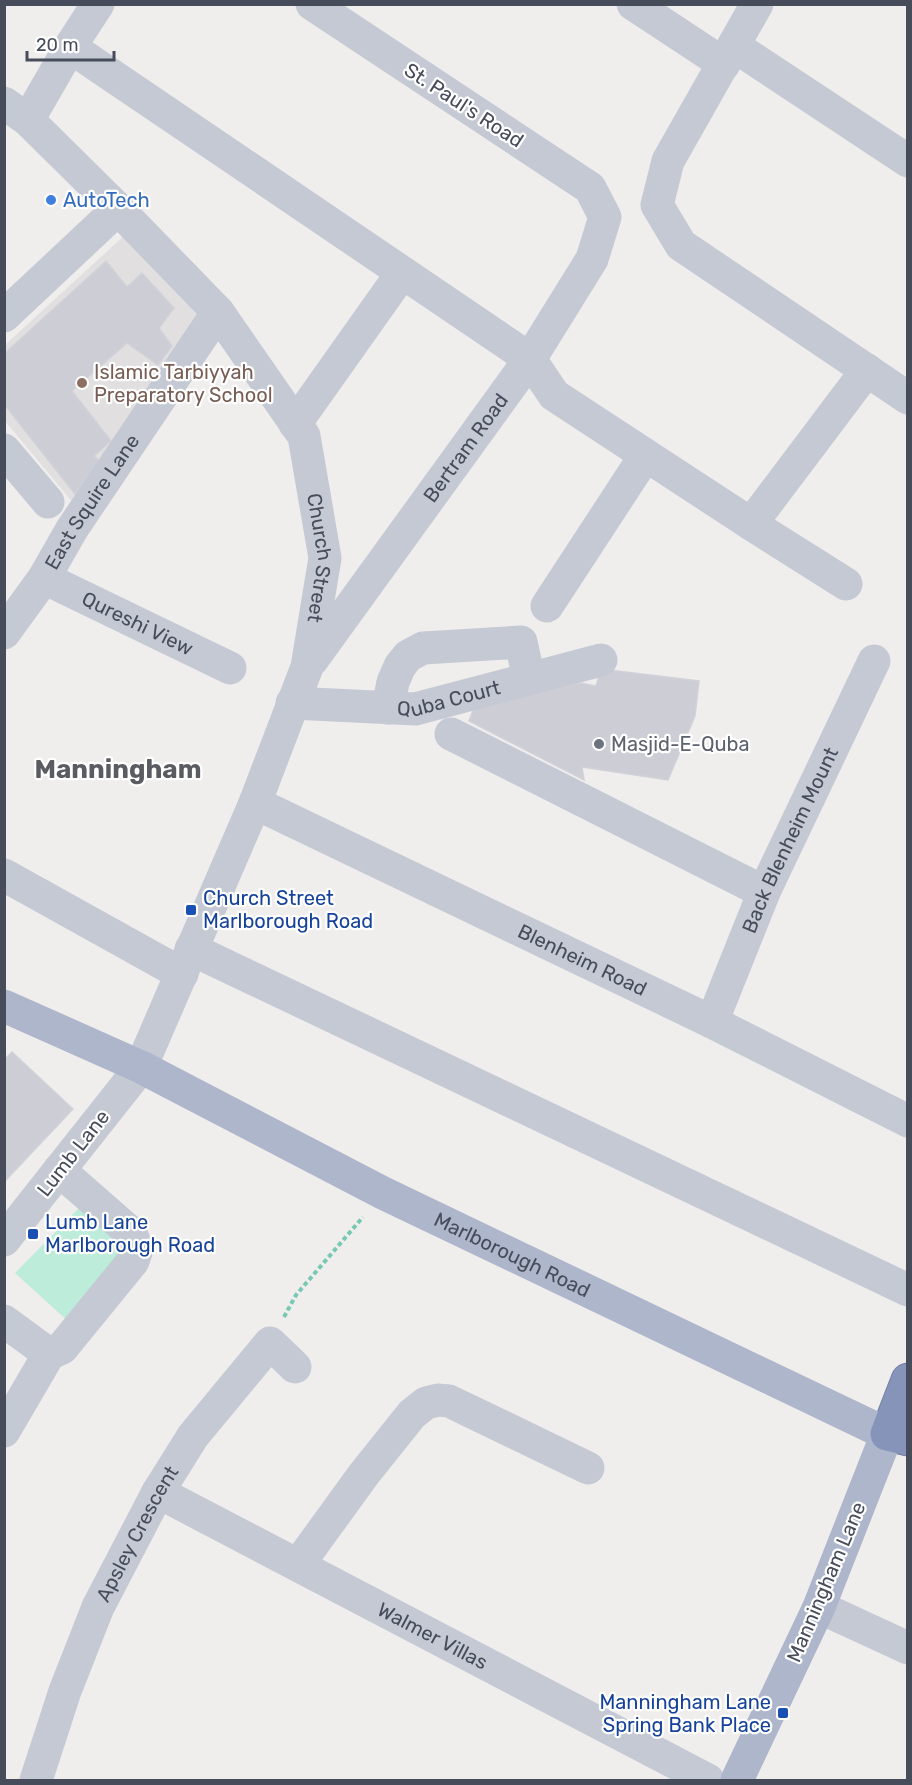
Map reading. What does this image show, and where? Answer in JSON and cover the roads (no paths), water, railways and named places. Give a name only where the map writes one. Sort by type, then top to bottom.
[{"type":"highway","name":"Manningham Lane","points":[[897,1437],[908,1380]]},
{"type":"main road","name":"Marlborough Road","points":[[4,1006],[141,1067],[383,1193],[897,1437]]},
{"type":"main road","name":"Manningham Lane","points":[[737,1780],[897,1437]]},
{"type":"street","points":[[16,112],[70,47],[98,4]]},
{"type":"street","name":"St. Paul's Road","points":[[312,4],[590,188],[605,217]]},
{"type":"street","points":[[633,4],[729,55],[908,161]]},
{"type":"street","points":[[757,4],[668,161],[657,205],[681,245],[908,398]]},
{"type":"street","points":[[70,47],[530,360],[554,395],[846,584]]},
{"type":"street","name":"Church Street","points":[[16,112],[118,209],[218,312],[303,436],[325,558],[307,667],[255,803],[141,1067]]},
{"type":"street","points":[[4,316],[118,209]]},
{"type":"street","name":"Bertram Road","points":[[307,667],[530,360],[592,259],[605,217]]},
{"type":"street","points":[[295,424],[402,273]]},
{"type":"street","name":"East Squire Lane","points":[[4,633],[44,578],[72,529],[218,312]]},
{"type":"street","points":[[751,524],[867,370]]},
{"type":"street","points":[[4,450],[48,502]]},
{"type":"street","points":[[547,606],[645,456]]},
{"type":"street","name":"Qureshi View","points":[[44,578],[230,668]]},
{"type":"street","points":[[388,708],[393,682],[400,666],[408,656],[423,648],[521,642],[529,679]]},
{"type":"street","name":"Quba Court","points":[[292,703],[415,709],[601,660]]},
{"type":"street","name":"Back Blenheim Mount","points":[[712,1022],[764,892],[874,661]]},
{"type":"street","points":[[451,734],[764,892]]},
{"type":"street","name":"Blenheim Road","points":[[255,803],[712,1022],[908,1121]]},
{"type":"street","points":[[4,875],[186,961],[908,1290]]},
{"type":"street","name":"Lumb Lane","points":[[4,1240],[141,1067]]},
{"type":"street","points":[[4,1431],[49,1354],[62,1348],[133,1261],[137,1249],[131,1233],[59,1170]]},
{"type":"street","points":[[4,1321],[49,1354]]},
{"type":"street","name":"Apsley Crescent","points":[[36,1780],[65,1691],[98,1607],[158,1492],[193,1436],[270,1344],[295,1367]]},
{"type":"street","points":[[298,1565],[364,1474],[412,1414],[426,1403],[438,1400],[449,1401],[588,1468]]},
{"type":"street","name":"Walmer Villas","points":[[158,1492],[708,1780]]},
{"type":"street","points":[[819,1607],[908,1648]]},
{"type":"place","name":"AutoTech","points":[[51,200]]},
{"type":"place","name":"Islamic Tarbiyyah Preparatory School","points":[[82,383]]},
{"type":"place","name":"Masjid-E-Quba","points":[[599,744]]},
{"type":"place","name":"Church Street Marlborough Road","points":[[191,910]]},
{"type":"place","name":"Lumb Lane Marlborough Road","points":[[33,1234]]},
{"type":"place","name":"Manningham Lane Spring Bank Place","points":[[783,1713]]},
{"type":"district","name":"Manningham","points":[[118,769]]}]
